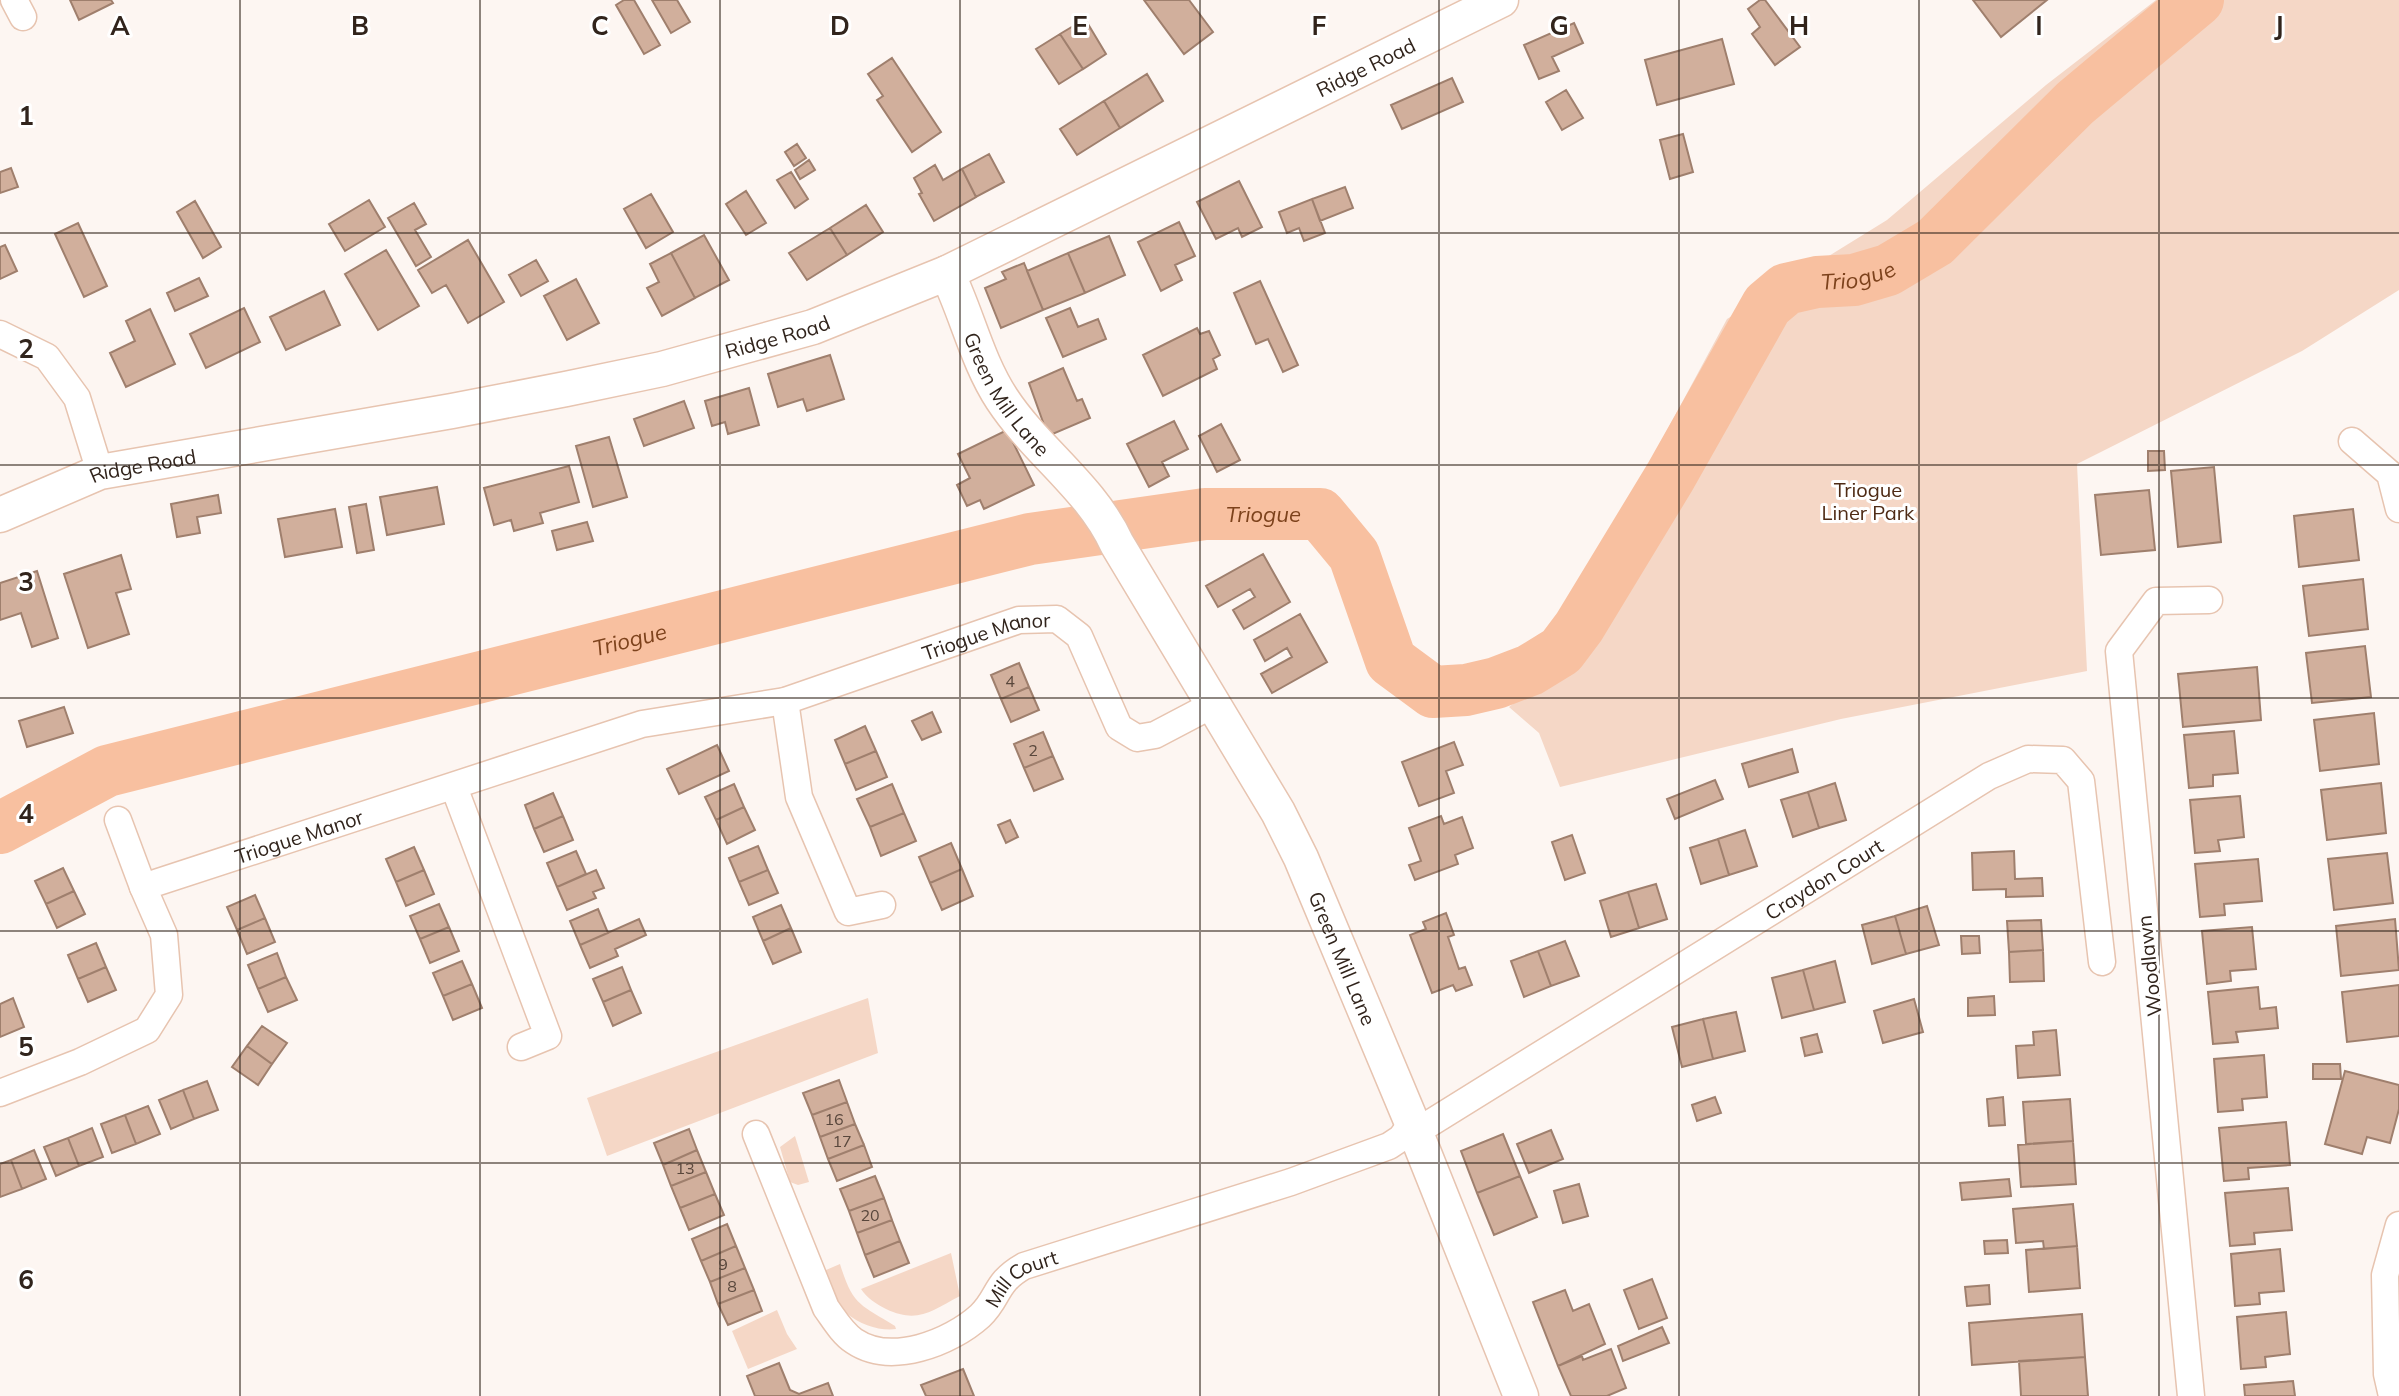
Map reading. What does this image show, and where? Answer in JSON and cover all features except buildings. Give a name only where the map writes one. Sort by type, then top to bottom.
[{"type":"street","name":"Ridge Road","points":[[0,515],[100,472],[452,411],[662,369],[813,327],[947,273],[1501,0]]},
{"type":"street","name":"Green Mill Lane","points":[[947,273],[1000,396],[1054,463],[1091,499],[1106,520],[1117,544],[1253,766],[1301,858],[1521,1396]]},
{"type":"street","points":[[0,334],[47,357],[77,398],[100,472]]},
{"type":"street","points":[[2352,441],[2390,474],[2399,509]]},
{"type":"street","name":"Woodlawn","points":[[2191,1396],[2119,651],[2156,601],[2209,600]]},
{"type":"street","name":"Triogue Manor","points":[[143,887],[642,724],[785,701],[1019,620],[1057,619],[1079,636],[1119,727],[1137,738],[1155,735],[1214,704]]},
{"type":"street","points":[[785,701],[799,797],[848,912],[882,905]]},
{"type":"street","name":"Craydon Court","points":[[1414,1128],[1989,776],[2028,759],[2063,760],[2081,781],[2102,962]]},
{"type":"street","points":[[454,787],[548,1036],[521,1047]]},
{"type":"street","points":[[0,1093],[80,1062],[147,1030],[169,995],[164,935],[118,820]]},
{"type":"street","name":"Mill Court","points":[[756,1134],[826,1308],[838,1326],[854,1341],[876,1349],[899,1352],[938,1341],[970,1324],[989,1306],[1002,1281],[1024,1266],[1291,1182],[1389,1146],[1414,1128]]},
{"type":"street","points":[[2392,1396],[2387,1374],[2385,1275],[2399,1225]]},
{"type":"green space","name":"Triogue Liner Park","points":[[2156,0],[2399,0],[2399,290],[2302,351],[2077,464],[2087,671],[1841,719],[1560,787],[1539,733],[1509,707],[1540,683],[1553,642],[1727,319],[1887,220],[2046,85]]},
{"type":"green space","points":[[868,998],[878,1053],[607,1156],[587,1098]]},
{"type":"green space","points":[[795,1136],[809,1182],[798,1185],[790,1182],[780,1147]]},
{"type":"green space","points":[[951,1253],[960,1296],[932,1311],[916,1315],[897,1313],[875,1303],[861,1289]]},
{"type":"green space","points":[[840,1264],[849,1288],[859,1302],[896,1329],[871,1326],[838,1305],[831,1295],[826,1270]]},
{"type":"green space","points":[[777,1310],[797,1349],[748,1369],[732,1331]]},
{"type":"waterway","name":"Triogue","points":[[0,828],[107,771],[1030,539],[1205,514],[1320,514],[1354,555],[1391,661],[1433,692],[1466,690],[1496,683],[1530,670],[1561,651],[1579,627],[1670,477],[1767,305],[1786,289],[1817,282],[1854,280],[1888,270],[1935,242],[2075,103],[2198,0]]}]
